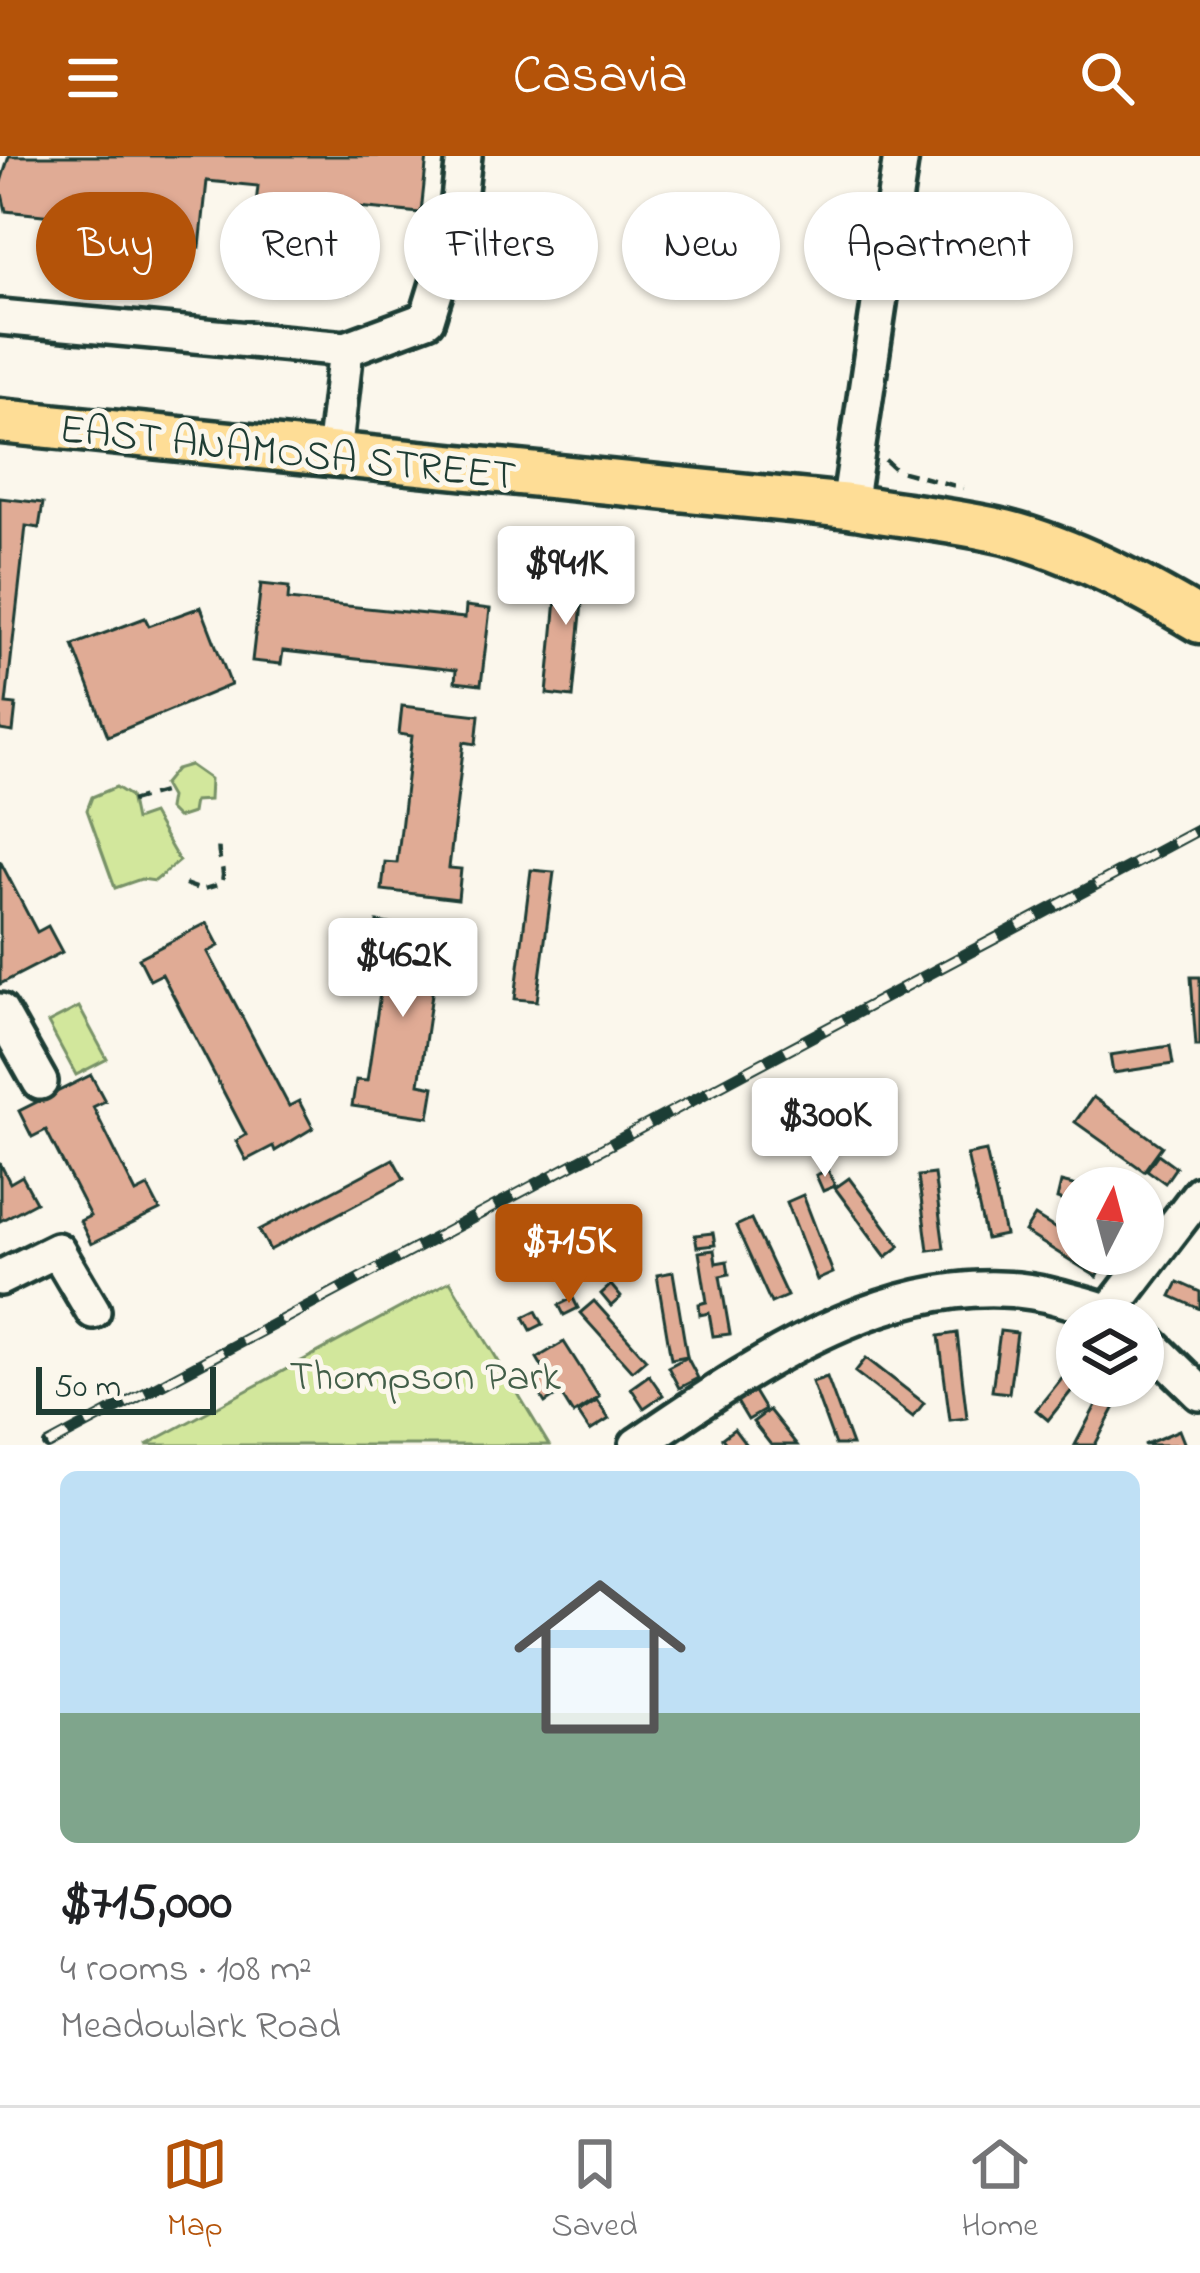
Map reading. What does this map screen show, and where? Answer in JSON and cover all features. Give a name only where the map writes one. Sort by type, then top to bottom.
[{"type":"main road","name":"EAST ANAMOSA STREET","points":[[0,421],[849,506],[1008,533],[1142,587],[1200,621]]},
{"type":"street","points":[[0,317],[346,349],[428,319],[457,225],[464,156]]},
{"type":"street","points":[[849,506],[901,156]]},
{"type":"street","points":[[334,454],[346,349]]},
{"type":"street","points":[[0,1011],[40,1082]]},
{"type":"street","points":[[1127,1299],[1200,1193]]},
{"type":"street","points":[[0,1277],[57,1250],[93,1311]]},
{"type":"street","points":[[637,1445],[748,1374],[842,1324],[912,1297],[973,1288],[1036,1292],[1059,1299]]},
{"type":"street","points":[[1164,1358],[1200,1393]]},
{"type":"path","points":[[130,801],[167,791]]},
{"type":"path","points":[[185,884],[201,890],[221,884],[224,872],[216,855],[220,840]]},
{"type":"green space","points":[[190,765],[210,779],[209,800],[194,801],[192,813],[177,818],[168,809],[170,797],[163,785],[176,769]]},
{"type":"green space","points":[[116,787],[130,796],[135,820],[152,814],[179,861],[155,881],[141,879],[115,888],[87,810],[92,797]]},
{"type":"green space","points":[[79,1007],[107,1059],[76,1075],[48,1023]]},
{"type":"green space","name":"Thompson Park","points":[[450,1281],[549,1445],[146,1445]]},
{"type":"building","points":[[9,156],[427,156],[423,192],[404,192],[404,211],[380,209],[380,192],[257,192],[258,186],[207,181],[200,247],[196,247],[196,192],[36,192],[36,214],[6,211],[0,185]]},
{"type":"building","points":[[0,498],[43,503],[39,528],[26,526],[6,704],[16,705],[13,732],[0,730]]},
{"type":"building","points":[[560,558],[586,561],[573,697],[547,694]]},
{"type":"building","points":[[261,584],[289,587],[288,600],[465,618],[466,606],[490,609],[481,685],[455,682],[456,670],[283,651],[281,664],[252,661]]},
{"type":"building","points":[[201,607],[231,685],[108,736],[73,645],[145,618],[149,626]]},
{"type":"building","points":[[402,706],[479,715],[476,744],[464,742],[449,868],[461,869],[458,899],[382,890],[385,862],[397,863],[412,736],[399,734]]},
{"type":"building","points":[[0,861],[37,932],[48,926],[62,952],[0,984]]},
{"type":"building","points":[[531,870],[554,872],[537,1001],[515,999]]},
{"type":"building","points":[[377,922],[454,934],[450,961],[437,959],[419,1084],[434,1087],[429,1117],[352,1106],[356,1080],[367,1081],[386,953],[373,952]]},
{"type":"building","points":[[207,923],[219,946],[208,952],[289,1106],[299,1101],[313,1128],[275,1151],[273,1146],[246,1160],[236,1141],[246,1135],[162,974],[150,980],[139,958]]},
{"type":"building","points":[[1191,977],[1200,977],[1200,1046],[1196,1046]]},
{"type":"building","points":[[1170,1046],[1173,1064],[1113,1073],[1110,1055]]},
{"type":"building","points":[[91,1075],[105,1101],[93,1107],[136,1193],[148,1187],[160,1210],[91,1244],[80,1221],[90,1216],[46,1130],[32,1137],[19,1111]]},
{"type":"building","points":[[1093,1097],[1162,1146],[1147,1167],[1138,1167],[1075,1122]]},
{"type":"building","points":[[986,1151],[1005,1235],[986,1239],[967,1155]]},
{"type":"building","points":[[1158,1154],[1176,1167],[1165,1183],[1164,1167],[1149,1167]]},
{"type":"building","points":[[393,1159],[404,1179],[270,1250],[259,1230]]},
{"type":"building","points":[[0,1163],[10,1183],[22,1176],[36,1202],[0,1221]]},
{"type":"building","points":[[828,1170],[835,1186],[823,1191],[816,1175]]},
{"type":"building","points":[[934,1174],[944,1248],[928,1250],[918,1176]]},
{"type":"building","points":[[849,1178],[900,1246],[886,1257],[835,1188]]},
{"type":"building","points":[[803,1195],[833,1273],[817,1280],[787,1202]]},
{"type":"building","points":[[1035,1216],[1056,1229],[1056,1251],[1025,1232]]},
{"type":"building","points":[[751,1219],[787,1296],[771,1303],[736,1226]]},
{"type":"building","points":[[713,1233],[715,1245],[697,1247],[695,1235]]},
{"type":"building","points":[[714,1250],[716,1263],[727,1261],[729,1274],[720,1276],[730,1334],[713,1336],[709,1313],[700,1315],[699,1304],[707,1302],[699,1252]]},
{"type":"building","points":[[673,1272],[687,1356],[671,1359],[657,1275]]},
{"type":"building","points":[[1178,1282],[1200,1292],[1200,1309],[1171,1296]]},
{"type":"building","points":[[611,1285],[621,1297],[611,1306],[601,1294]]},
{"type":"building","points":[[573,1298],[578,1308],[564,1315],[559,1305]]},
{"type":"building","points":[[594,1301],[646,1359],[632,1371],[580,1313]]},
{"type":"building","points":[[536,1311],[543,1324],[531,1330],[524,1317]]},
{"type":"building","points":[[1000,1331],[1017,1333],[1009,1393],[992,1391]]},
{"type":"building","points":[[957,1333],[967,1418],[950,1420],[939,1336]]},
{"type":"building","points":[[564,1342],[599,1397],[573,1414],[560,1393],[545,1403],[532,1382],[546,1373],[537,1358]]},
{"type":"building","points":[[687,1357],[698,1378],[679,1388],[668,1367]]},
{"type":"building","points":[[866,1358],[924,1403],[913,1417],[855,1372]]},
{"type":"building","points":[[649,1375],[663,1395],[644,1408],[631,1388]]},
{"type":"building","points":[[827,1377],[852,1445],[835,1445],[812,1382]]},
{"type":"building","points":[[1056,1385],[1058,1407],[1048,1420],[1036,1410]]},
{"type":"building","points":[[753,1390],[765,1410],[748,1420],[736,1400]]},
{"type":"building","points":[[597,1401],[609,1419],[590,1431],[578,1413]]},
{"type":"building","points":[[1095,1407],[1115,1407],[1095,1445],[1075,1445]]},
{"type":"building","points":[[769,1410],[797,1445],[771,1445],[753,1422]]},
{"type":"building","points":[[734,1429],[746,1445],[727,1445],[722,1438]]},
{"type":"building","points":[[1179,1430],[1185,1445],[1144,1445]]},
{"type":"railway","points":[[48,1445],[1200,829]]}]
